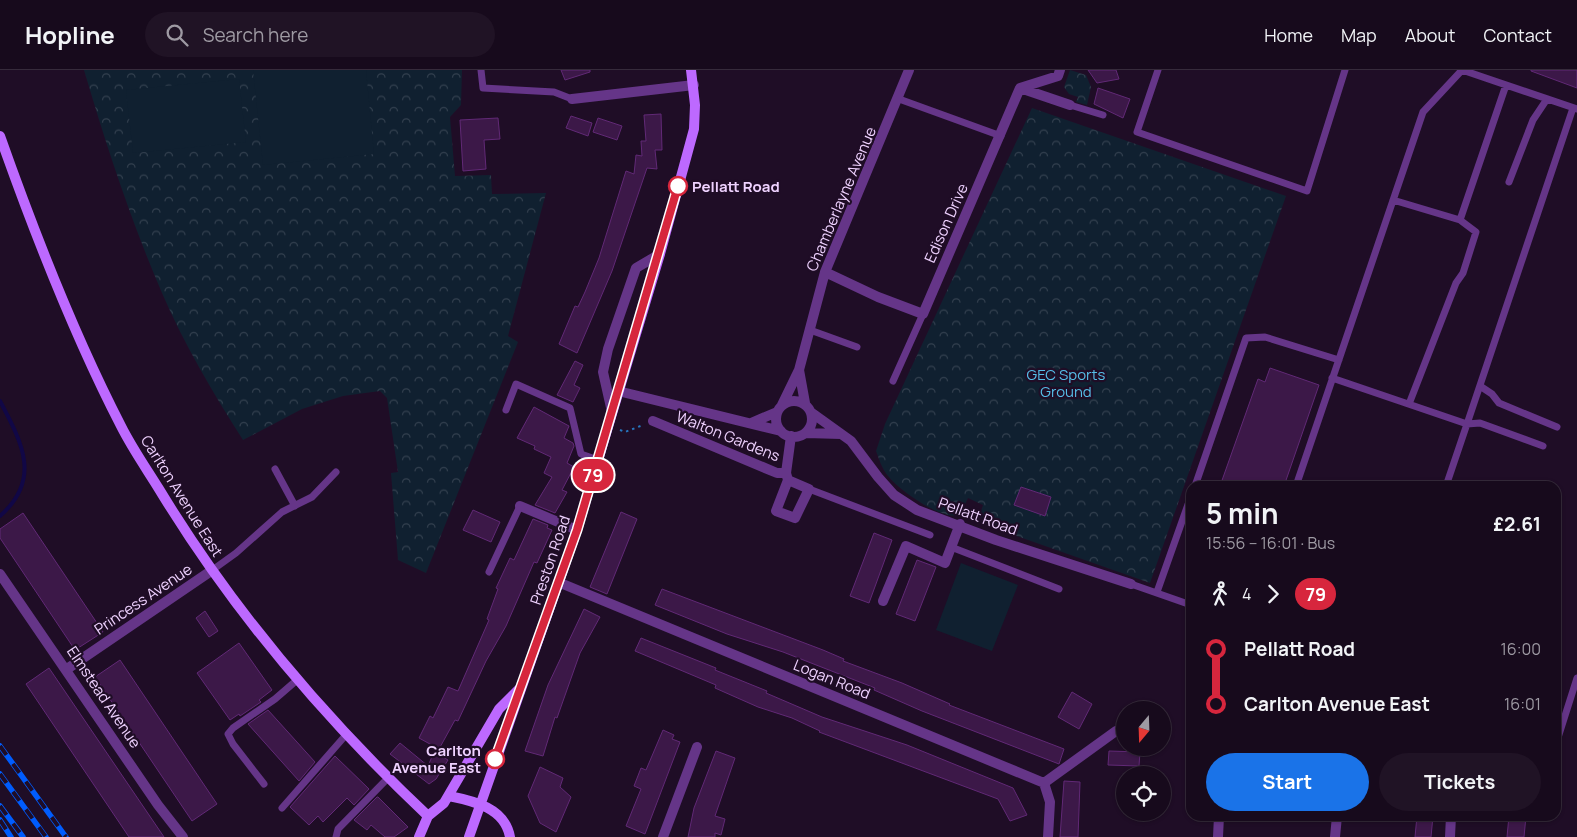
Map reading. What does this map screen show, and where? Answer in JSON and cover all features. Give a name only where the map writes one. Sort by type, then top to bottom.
[{"type":"street","name":"Preston Road","points":[[469,837],[577,530],[660,254],[694,128],[694,86],[691,70]]},
{"type":"street","name":"Chamberlayne Avenue","points":[[780,408],[799,370],[825,272],[899,99],[909,70]]},
{"type":"street","points":[[1020,88],[1058,76],[1060,70]]},
{"type":"street","points":[[572,99],[694,86]]},
{"type":"street","points":[[1020,88],[1070,105]]},
{"type":"street","name":"Edison Drive","points":[[923,314],[1020,88]]},
{"type":"street","name":"Carlton Avenue East","points":[[0,136],[33,230],[71,321],[121,428],[211,572],[297,680],[346,736],[428,816]]},
{"type":"street","name":"Preston Road","points":[[612,412],[603,372],[608,349],[636,268],[660,254]]},
{"type":"street","points":[[825,272],[878,297],[923,314]]},
{"type":"street","name":"Chamberlayne Avenue","points":[[799,370],[804,403]]},
{"type":"street","points":[[618,391],[751,423],[781,431],[791,436],[799,436],[806,433],[842,434]]},
{"type":"street","points":[[751,423],[794,400],[804,403]]},
{"type":"street","name":"Pellatt Road","points":[[804,403],[812,413],[851,442],[894,495],[917,510],[960,524],[996,540],[1131,584]]},
{"type":"street","points":[[780,408],[776,422],[781,431]]},
{"type":"street","points":[[806,433],[812,425],[812,413]]},
{"type":"street","name":"Walton Gardens","points":[[653,421],[787,476],[791,436]]},
{"type":"street","points":[[787,476],[809,489],[795,518],[776,511],[787,476]]},
{"type":"street","points":[[520,506],[577,530]]},
{"type":"street","points":[[883,601],[906,546],[945,563],[960,524]]},
{"type":"street","name":"Princess Avenue","points":[[67,669],[211,572]]},
{"type":"street","name":"Elmstead Avenue","points":[[0,574],[67,669],[158,805],[183,837]]},
{"type":"street","name":"Logan Road","points":[[558,582],[1044,783]]},
{"type":"street","name":"Preston Road","points":[[449,796],[500,709],[521,687]]},
{"type":"street","points":[[1048,837],[1050,802],[1044,783],[1116,731]]},
{"type":"street","points":[[663,837],[697,748]]},
{"type":"street","points":[[419,837],[428,816],[444,803],[449,796],[479,805],[499,814],[506,824],[510,837]]},
{"type":"street","points":[[1218,837],[1220,821]]},
{"type":"street","points":[[1336,837],[1337,821]]},
{"type":"street","points":[[1450,837],[1451,821]]},
{"type":"lane","points":[[482,70],[483,88],[554,92],[572,99]]},
{"type":"lane","points":[[1158,70],[1136,132],[1306,190],[1345,70]]},
{"type":"lane","points":[[1298,481],[1423,112],[1462,70],[1575,108],[1448,481]]},
{"type":"lane","points":[[1460,220],[1506,85]]},
{"type":"lane","points":[[899,99],[1001,136]]},
{"type":"lane","points":[[1509,182],[1533,120],[1547,99]]},
{"type":"lane","points":[[1070,105],[1103,115]]},
{"type":"lane","points":[[1393,200],[1460,220],[1476,232],[1463,273],[1456,283],[1409,404]]},
{"type":"lane","points":[[893,380],[923,314]]},
{"type":"lane","points":[[810,330],[857,347]]},
{"type":"lane","points":[[1196,481],[1246,338],[1265,337],[1339,360]]},
{"type":"lane","points":[[1332,378],[1467,424],[1480,423],[1543,446]]},
{"type":"lane","points":[[506,410],[516,384],[570,408],[581,454],[598,460]]},
{"type":"lane","points":[[1480,386],[1492,394],[1499,403],[1557,427]]},
{"type":"lane","points":[[275,469],[295,506]]},
{"type":"lane","points":[[211,572],[236,553],[282,512],[312,497],[336,472]]},
{"type":"lane","points":[[809,489],[930,535]]},
{"type":"lane","points":[[489,572],[520,506]]},
{"type":"lane","points":[[1157,592],[1186,510]]},
{"type":"lane","points":[[951,547],[1059,588]]},
{"type":"lane","points":[[1131,584],[1186,603]]},
{"type":"lane","points":[[1561,728],[1577,678]]},
{"type":"lane","points":[[264,784],[233,744],[228,734],[233,728],[275,699],[297,680]]},
{"type":"lane","points":[[282,808],[346,736]]},
{"type":"lane","points":[[336,837],[338,829],[388,778]]},
{"type":"path","points":[[608,425],[625,432],[653,421]]},
{"type":"green space","points":[[84,70],[462,70],[461,105],[450,117],[455,176],[491,175],[492,194],[546,193],[508,336],[518,342],[426,573],[398,560],[391,473],[398,472],[387,398],[380,391],[343,396],[302,409],[243,440],[200,368],[162,293],[120,183]]},
{"type":"green space","points":[[253,70],[366,70],[374,154],[263,165]]},
{"type":"green space","points":[[1070,70],[1086,75],[1091,87],[1087,105],[1076,102],[1078,97],[1069,94],[1064,87]]},
{"type":"green space","points":[[239,79],[246,142],[133,153],[126,90]]},
{"type":"green space","name":"GEC Sports Ground","points":[[1032,108],[1286,196],[1150,583],[994,528],[997,518],[979,517],[983,505],[968,498],[960,515],[952,516],[932,509],[901,489],[888,476],[876,451],[885,424]]},
{"type":"green space","points":[[961,563],[1018,585],[992,651],[936,630]]},
{"type":"building","points":[[561,70],[590,70],[590,72],[565,80]]},
{"type":"building","points":[[1088,70],[1116,70],[1119,79],[1097,83]]},
{"type":"building","points":[[1577,70],[1577,88],[1531,71]]},
{"type":"building","points":[[1098,88],[1130,99],[1123,118],[1094,104]]},
{"type":"building","points":[[661,114],[662,150],[655,150],[657,169],[647,168],[612,271],[577,353],[559,344],[575,306],[578,307],[585,292],[599,258],[626,171],[634,174],[636,155],[642,156],[641,141],[646,141],[644,115]]},
{"type":"building","points":[[571,116],[592,123],[588,136],[566,128]]},
{"type":"building","points":[[498,118],[500,139],[484,140],[486,169],[463,171],[460,120]]},
{"type":"building","points":[[598,118],[622,126],[617,140],[593,132]]},
{"type":"building","points":[[575,361],[583,365],[574,385],[580,388],[573,402],[557,395]]},
{"type":"building","points":[[1270,368],[1319,385],[1286,481],[1222,481],[1258,379],[1265,382]]},
{"type":"building","points":[[534,407],[569,426],[564,438],[573,443],[574,446],[567,463],[574,467],[562,490],[567,492],[555,513],[535,505],[552,477],[544,473],[551,457],[534,449],[535,446],[517,438]]},
{"type":"building","points":[[1021,487],[1051,497],[1045,516],[1014,505]]},
{"type":"building","points":[[473,510],[500,522],[491,542],[463,530]]},
{"type":"building","points":[[621,512],[637,519],[607,594],[590,587]]},
{"type":"building","points":[[23,513],[103,632],[75,650],[0,538],[0,529]]},
{"type":"building","points":[[533,519],[548,525],[547,528],[552,530],[537,563],[534,562],[506,626],[486,661],[458,721],[455,720],[439,749],[419,738],[430,716],[433,718],[448,687],[458,691],[489,620],[487,619],[498,589],[496,588],[510,558],[514,560]]},
{"type":"building","points":[[874,533],[892,540],[869,603],[850,596]]},
{"type":"building","points":[[917,560],[936,567],[915,621],[896,614]]},
{"type":"building","points":[[662,589],[823,650],[844,659],[843,661],[902,683],[949,705],[1064,749],[1059,764],[922,711],[874,690],[875,688],[783,652],[727,634],[655,605]]},
{"type":"building","points":[[584,609],[600,617],[580,653],[557,718],[555,717],[543,756],[525,751],[548,685]]},
{"type":"building","points":[[205,611],[218,631],[209,637],[196,618]]},
{"type":"building","points":[[641,638],[716,668],[715,670],[767,691],[766,693],[822,717],[907,745],[1013,788],[1027,815],[1010,821],[998,799],[819,732],[792,718],[758,707],[715,688],[716,685],[635,651]]},
{"type":"building","points":[[239,643],[272,690],[259,700],[261,702],[240,716],[239,714],[230,720],[197,673]]},
{"type":"building","points":[[120,660],[217,804],[192,821],[95,677]]},
{"type":"building","points":[[49,668],[164,837],[129,837],[26,684]]},
{"type":"building","points":[[1072,692],[1092,704],[1079,729],[1058,717]]},
{"type":"building","points":[[268,710],[315,762],[299,781],[248,724]]},
{"type":"building","points":[[663,730],[674,735],[672,739],[680,742],[645,834],[626,826],[641,789],[634,786],[641,768],[646,770]]},
{"type":"building","points":[[400,743],[428,766],[434,752],[448,760],[436,779],[429,784],[390,754]]},
{"type":"building","points":[[716,751],[735,758],[715,816],[725,819],[721,835],[715,833],[715,837],[688,837],[694,808]]},
{"type":"building","points":[[1109,751],[1116,751],[1116,756],[1140,756],[1139,766],[1108,765]]},
{"type":"building","points":[[335,756],[369,789],[354,805],[347,798],[323,822],[318,816],[309,825],[290,807]]},
{"type":"building","points":[[540,767],[563,778],[560,787],[571,797],[556,832],[540,823],[528,796]]},
{"type":"building","points":[[1064,781],[1080,782],[1078,837],[1060,837]]},
{"type":"building","points":[[377,797],[408,827],[394,837],[385,837],[371,825],[367,830],[354,820]]},
{"type":"building","points":[[1417,821],[1433,821],[1431,837],[1415,837]]},
{"type":"building","points":[[1509,821],[1526,821],[1524,837],[1507,837]]},
{"type":"waterway","points":[[0,401],[15,431],[24,460],[21,488],[13,502],[0,516]]},
{"type":"railway","points":[[0,746],[66,837]]},
{"type":"railway","points":[[0,774],[46,837]]},
{"type":"railway","points":[[0,806],[23,837]]},
{"type":"railway","points":[[0,820],[11,837]]},
{"type":"bus line","name":"79","points":[[495,759],[577,530],[660,254],[678,186]]},
{"type":"place","name":"Pellatt Road","points":[[678,186]]},
{"type":"place","name":"Carlton Avenue East","points":[[495,759]]}]
